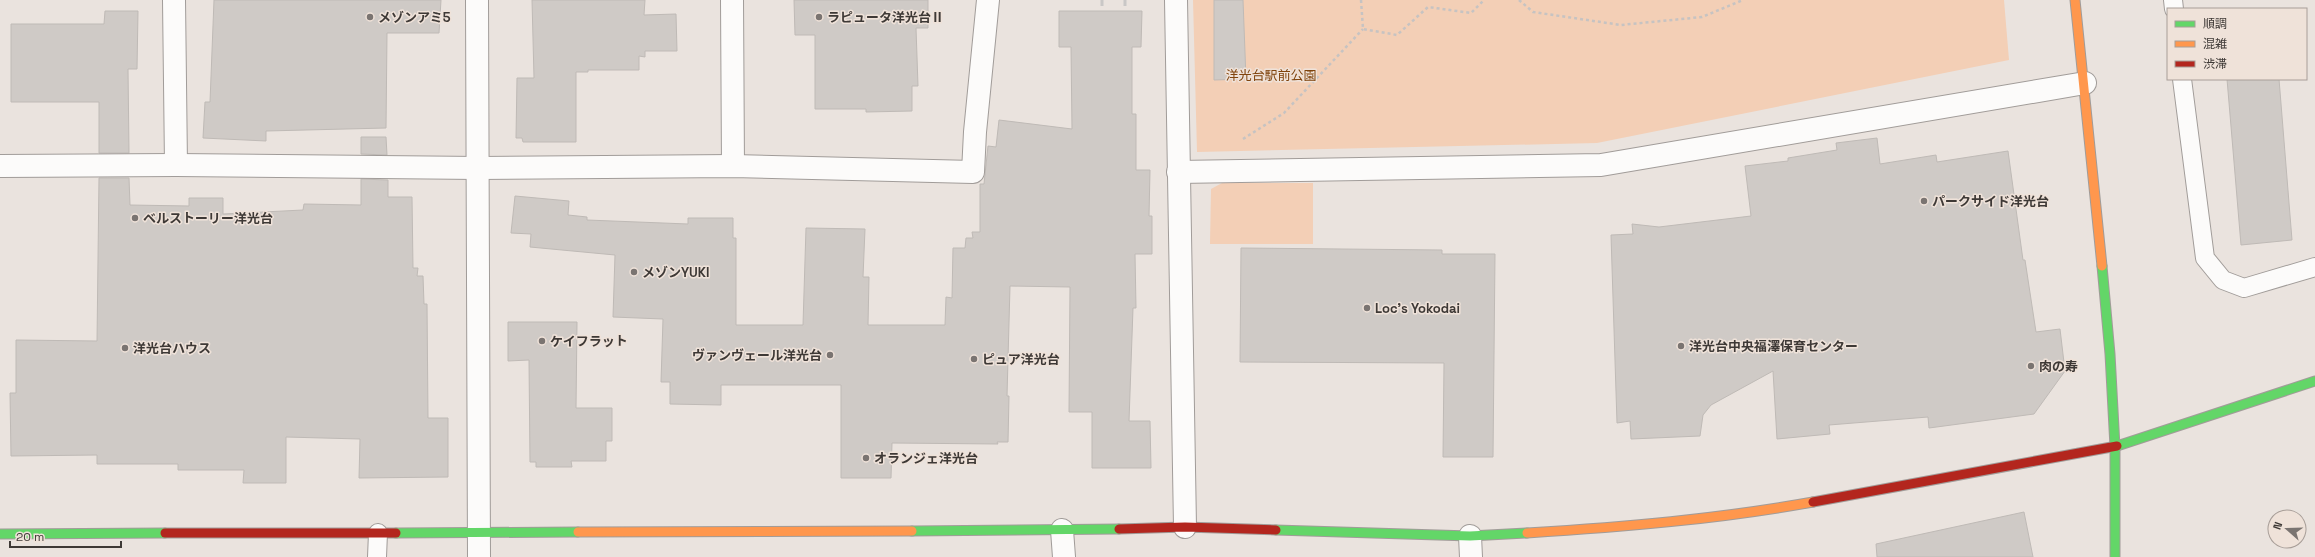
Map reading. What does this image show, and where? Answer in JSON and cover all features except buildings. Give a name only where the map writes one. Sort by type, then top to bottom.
[{"type":"street","points":[[174,0],[176,165]]},
{"type":"street","points":[[477,0],[479,557]]},
{"type":"street","points":[[732,0],[733,166]]},
{"type":"street","points":[[0,166],[176,165],[478,168],[733,166],[973,172],[975,132],[988,0]]},
{"type":"street","points":[[1176,0],[1185,527]]},
{"type":"street","points":[[2075,0],[2085,83],[2110,354],[2115,447],[2115,557]]},
{"type":"street","points":[[1178,172],[1601,165],[2085,83]]},
{"type":"street","points":[[0,534],[1062,530],[1185,527],[1470,547],[1620,527],[1765,511],[2115,447],[2315,381]]},
{"type":"street","points":[[1062,530],[1064,557]]},
{"type":"lane","points":[[2182,80],[2205,258],[2223,280],[2244,288],[2315,267]]},
{"type":"lane","points":[[378,533],[378,557]]},
{"type":"path","points":[[1238,142],[1284,113],[1363,29],[1361,0]]},
{"type":"path","points":[[1363,29],[1396,35],[1428,7],[1471,13],[1484,0]]},
{"type":"path","points":[[1519,0],[1533,12],[1621,25],[1702,17],[1743,0]]},
{"type":"green space","name":"洋光台駅前公園","points":[[1193,0],[2004,0],[2009,60],[1597,143],[1197,152]]},
{"type":"green space","points":[[1222,183],[1313,183],[1313,244],[1210,244],[1211,189]]},
{"type":"railway","points":[[1102,0],[1102,6]]},
{"type":"railway","points":[[1125,0],[1125,6]]},
{"type":"traffic: fast","points":[[2102,266],[2110,354],[2115,447],[2115,557]]},
{"type":"traffic: fast","points":[[2117,446],[2315,381]]},
{"type":"traffic: fast","points":[[912,531],[1119,529]]},
{"type":"traffic: fast","points":[[1276,530],[1470,536],[1527,533]]},
{"type":"traffic: fast","points":[[396,533],[578,532]]},
{"type":"traffic: fast","points":[[0,534],[165,533]]},
{"type":"traffic: slow","points":[[2075,0],[2102,266]]},
{"type":"traffic: slow","points":[[1527,533],[1671,522],[1813,502]]},
{"type":"traffic: slow","points":[[578,532],[912,531]]},
{"type":"traffic: jam","points":[[1813,502],[2117,446]]},
{"type":"traffic: jam","points":[[1119,529],[1185,527],[1276,530]]},
{"type":"traffic: jam","points":[[165,533],[396,533]]},
{"type":"place","name":"メゾンアミ5","points":[[370,17]]},
{"type":"place","name":"ラピュータ洋光台Ⅱ","points":[[819,17]]},
{"type":"place","name":"パークサイド洋光台","points":[[1924,201]]},
{"type":"place","name":"ベルストーリー洋光台","points":[[135,218]]},
{"type":"place","name":"メゾンYUKI","points":[[634,272]]},
{"type":"place","name":"Loc's Yokodai","points":[[1367,308]]},
{"type":"place","name":"ケイフラット","points":[[542,341]]},
{"type":"place","name":"洋光台中央福澤保育センター","points":[[1681,346]]},
{"type":"place","name":"洋光台ハウス","points":[[125,348]]},
{"type":"place","name":"ヴァンヴェール洋光台","points":[[830,355]]},
{"type":"place","name":"ピュア洋光台","points":[[974,359]]},
{"type":"place","name":"肉の寿","points":[[2031,366]]},
{"type":"place","name":"オランジェ洋光台","points":[[866,458]]}]
